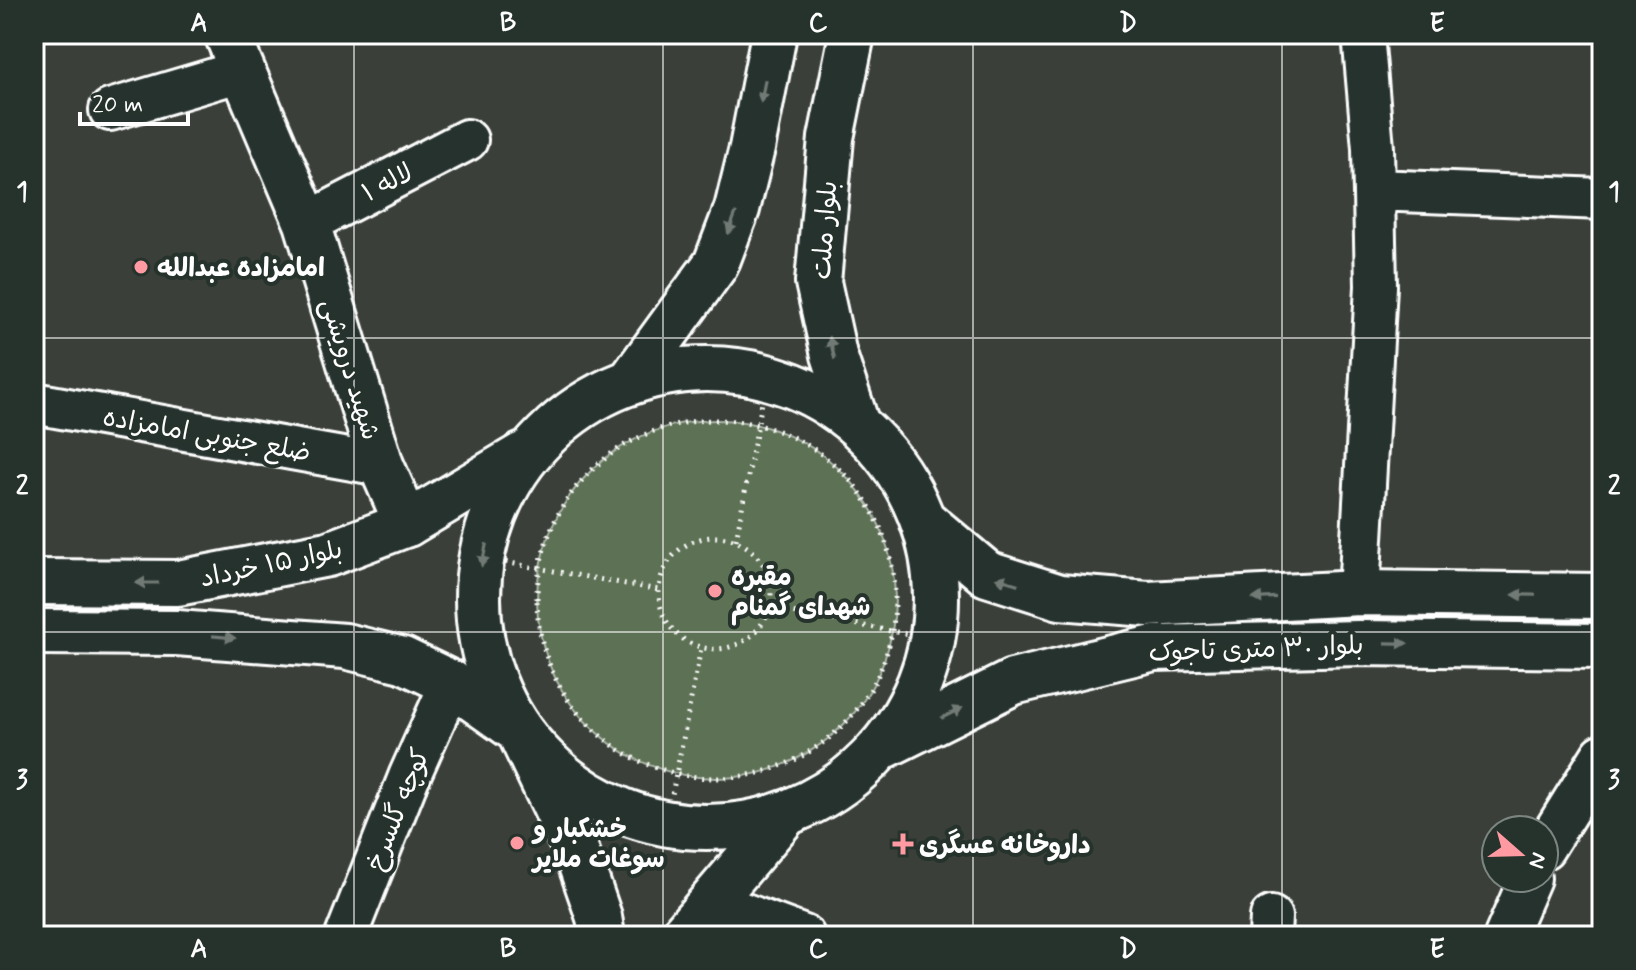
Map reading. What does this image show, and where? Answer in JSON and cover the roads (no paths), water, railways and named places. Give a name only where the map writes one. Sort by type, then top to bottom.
[{"type":"main road","points":[[630,382],[716,264],[737,209],[774,34]]},
{"type":"main road","name":"بلوار ملت","points":[[852,34],[831,138],[818,282],[834,355],[856,422]]},
{"type":"main road","name":"شهید درویشی","points":[[234,52],[307,223],[381,465],[407,524]]},
{"type":"main road","points":[[34,632],[177,633],[345,646],[403,660],[451,683],[519,731],[548,765],[583,792],[623,813],[666,825],[726,828],[784,816],[837,788],[882,747],[915,697],[913,635],[936,579],[924,521],[896,467],[856,422],[814,394],[767,376],[722,369],[675,370],[630,382],[577,409],[532,450],[500,500],[482,558],[479,618],[491,677],[519,731],[577,853],[599,917],[602,936]]},
{"type":"main road","name":"بلوار ۱۵ خرداد","points":[[34,582],[178,583],[328,554],[407,524],[532,450]]},
{"type":"main road","name":"بلوار ۳۰ متری تاجوک","points":[[924,521],[987,574],[1060,597],[1148,604],[1359,593],[1602,596]]},
{"type":"main road","name":"بلوار ۳۰ متری تاجوک","points":[[882,747],[1013,682],[1154,648],[1359,643],[1602,646]]},
{"type":"main road","points":[[682,936],[784,816]]},
{"type":"street","points":[[1359,593],[1376,286],[1373,148],[1363,34]]},
{"type":"street","points":[[110,110],[234,52]]},
{"type":"street","name":"لاله ۱","points":[[307,223],[467,140]]},
{"type":"street","points":[[1374,190],[1602,199]]},
{"type":"street","name":"ضلع جنوبی امامزاده","points":[[34,403],[381,465]]},
{"type":"street","name":"کوچه گلسرخ","points":[[346,936],[409,777],[451,683]]},
{"type":"street","points":[[1560,822],[1602,755]]},
{"type":"street","points":[[1505,936],[1523,894]]},
{"type":"street","points":[[710,901],[804,936]]},
{"type":"place","name":"امامزاده عبدالله","points":[[141,267]]},
{"type":"place","name":"مقبره شهدای گمنام","points":[[715,591]]},
{"type":"place","name":"خشکبار و سوغات ملایر","points":[[517,843]]},
{"type":"place","name":"داروخانه عسگری","points":[[903,844]]}]
